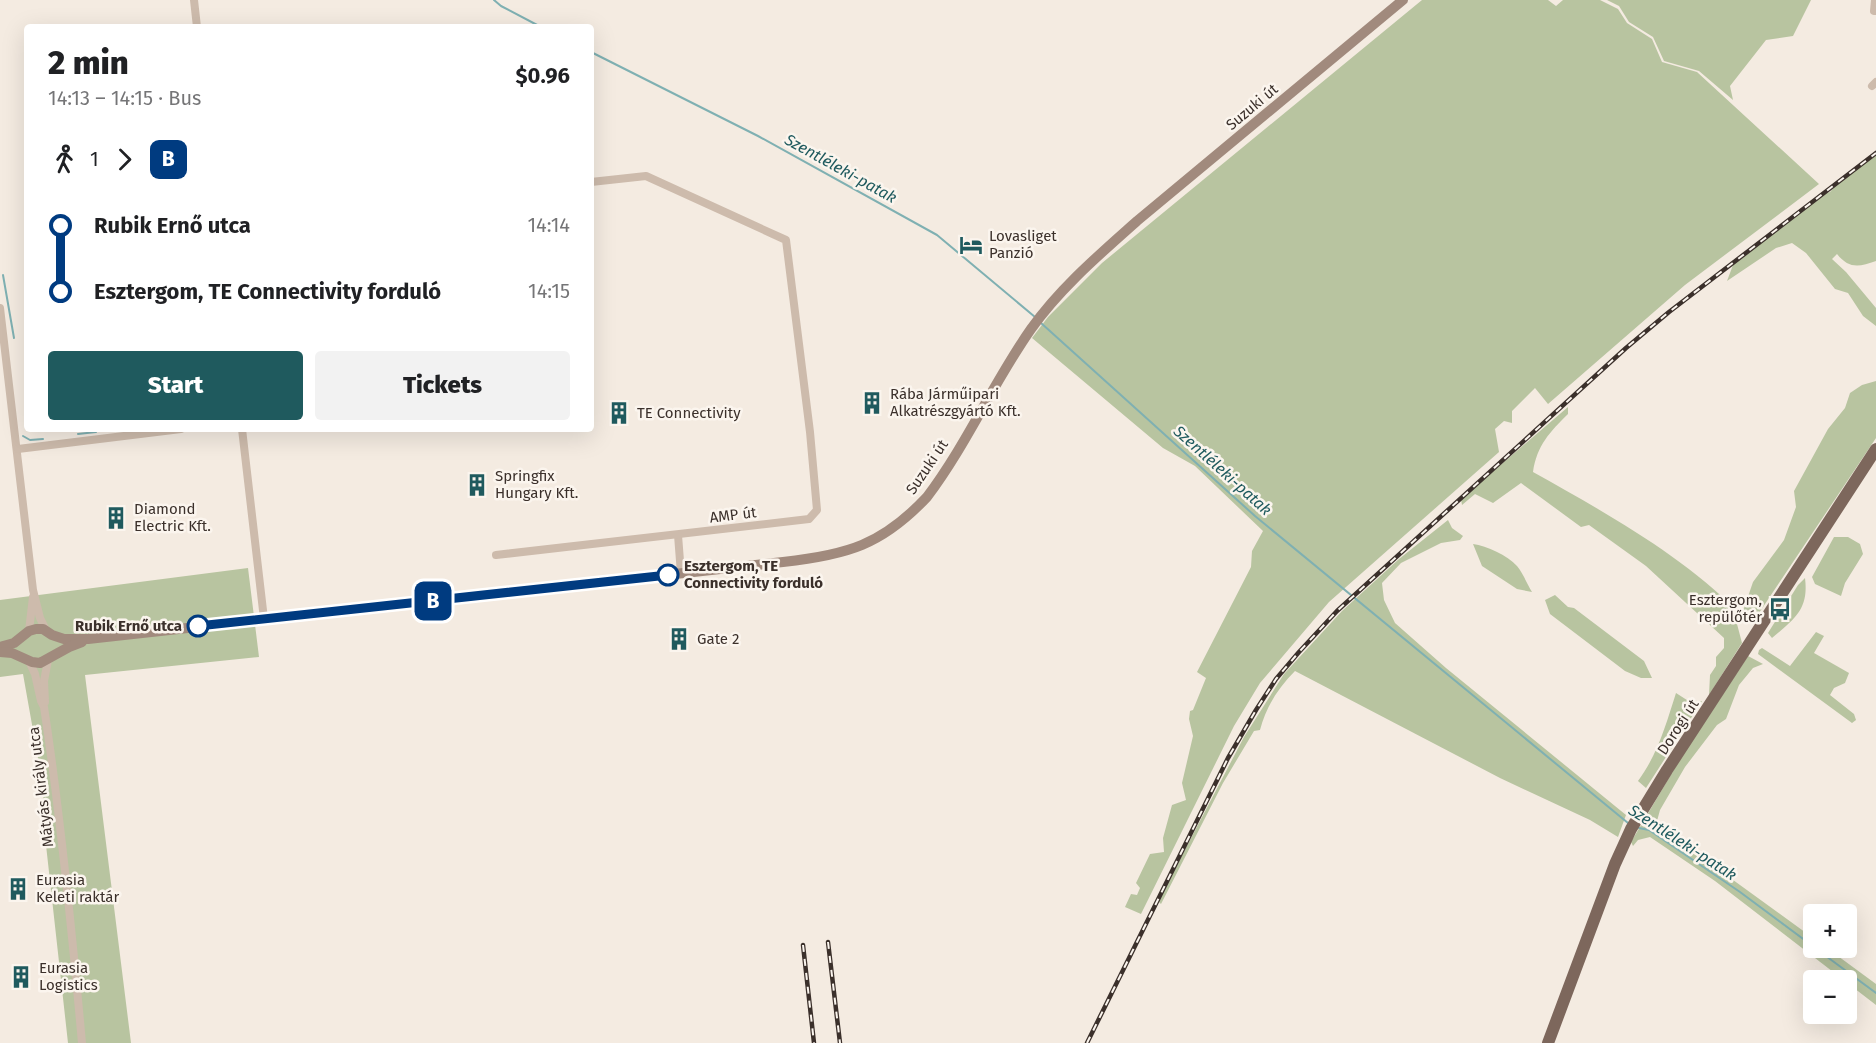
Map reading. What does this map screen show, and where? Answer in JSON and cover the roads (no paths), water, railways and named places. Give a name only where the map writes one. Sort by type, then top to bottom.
[{"type":"main road","name":"Suzuki út","points":[[88,639],[681,574],[834,555],[863,545],[891,529],[911,513],[937,483],[1032,327],[1103,250],[1404,0]]},
{"type":"main road","name":"Dorogi út","points":[[1548,1043],[1615,864],[1634,825],[1667,770],[1876,449]]},
{"type":"main road","points":[[0,647],[14,643],[38,628],[64,639],[88,639]]},
{"type":"main road","points":[[49,633],[56,646],[50,658]]},
{"type":"main road","points":[[26,634],[21,648],[27,659]]},
{"type":"main road","points":[[0,652],[12,653],[40,663],[88,639]]},
{"type":"street","points":[[194,0],[197,24]]},
{"type":"street","points":[[1875,0],[1874,10],[1876,11]]},
{"type":"street","name":"AMP út","points":[[496,555],[809,519],[814,515],[817,504],[786,240],[646,176],[594,182]]},
{"type":"street","points":[[0,308],[33,590],[40,618],[49,633]]},
{"type":"street","points":[[18,449],[157,432]]},
{"type":"street","points":[[242,432],[264,619]]},
{"type":"street","points":[[678,535],[681,574]]},
{"type":"street","points":[[26,634],[33,590]]},
{"type":"street","name":"Mátyás király utca","points":[[50,658],[44,681],[44,707],[70,916],[82,1043]]},
{"type":"street","name":"Mátyás király utca","points":[[27,659],[38,681],[44,707]]},
{"type":"waterway","name":"Szentléleki-patak","points":[[494,0],[535,24]]},
{"type":"waterway","name":"Szentléleki-patak","points":[[594,54],[758,136],[937,235],[1035,317]]},
{"type":"waterway","points":[[3,275],[14,338]]},
{"type":"waterway","name":"Szentléleki-patak","points":[[1041,323],[1255,516],[1628,823]]},
{"type":"waterway","points":[[78,434],[96,432]]},
{"type":"waterway","points":[[23,436],[30,440],[43,439]]},
{"type":"waterway","name":"Szentléleki-patak","points":[[1639,828],[1649,830],[1740,892],[1803,939]]},
{"type":"waterway","name":"Szentléleki-patak","points":[[1829,958],[1876,993]]},
{"type":"railway","points":[[1087,1043],[1228,758],[1276,679],[1299,652],[1337,611],[1626,348],[1669,312],[1876,153]]},
{"type":"railway","points":[[828,942],[840,1043]]},
{"type":"railway","points":[[803,945],[814,1043]]},
{"type":"place","name":"Lovasliget Panzió","points":[[971,245]]},
{"type":"place","name":"Rába Járműipari Alkatrészgyártó Kft.","points":[[872,403]]},
{"type":"place","name":"TE Connectivity","points":[[619,413]]},
{"type":"place","name":"Springfix Hungary Kft.","points":[[477,485]]},
{"type":"place","name":"Diamond Electric Kft.","points":[[116,518]]},
{"type":"place","name":"Esztergom, TE Connectivity forduló","points":[[668,575]]},
{"type":"place","name":"Esztergom, repülőtér","points":[[1780,609]]},
{"type":"place","name":"Rubik Ernő utca","points":[[198,626]]},
{"type":"place","name":"Gate 2","points":[[679,639]]},
{"type":"place","name":"Eurasia Keleti raktár","points":[[18,889]]},
{"type":"place","name":"Eurasia Logistics","points":[[21,977]]}]
